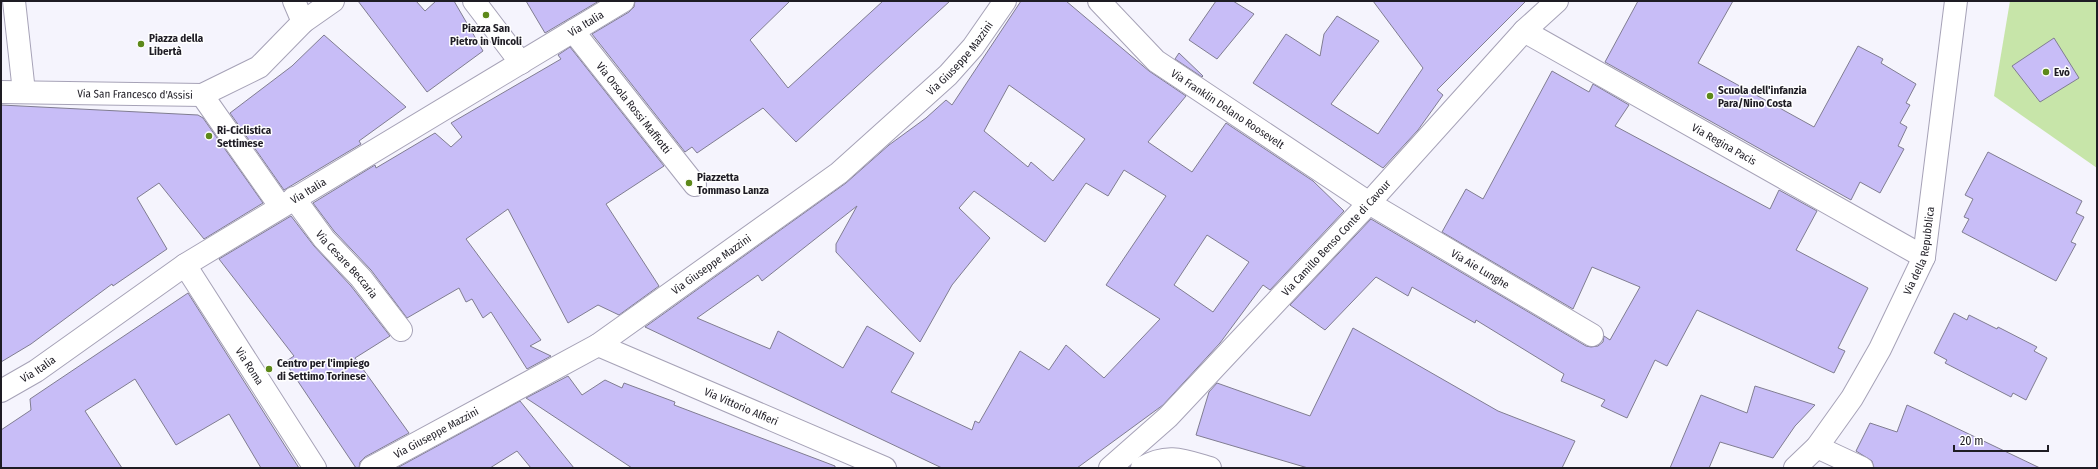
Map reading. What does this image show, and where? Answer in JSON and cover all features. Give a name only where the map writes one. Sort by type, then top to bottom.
[{"type":"street","points":[[14,1],[24,92]]},
{"type":"street","points":[[294,1],[303,22]]},
{"type":"street","name":"Via San Francesco d'Assisi","points":[[1,92],[202,95],[259,67],[303,22],[333,1]]},
{"type":"street","points":[[474,1],[521,63]]},
{"type":"street","name":"Via Italia","points":[[1,391],[36,371],[185,265],[287,202],[623,1]]},
{"type":"street","name":"Via Giuseppe Mazzini","points":[[371,468],[598,345],[839,172],[948,75],[973,47],[1006,1]]},
{"type":"street","name":"Via Franklin Delano Roosevelt","points":[[1099,1],[1156,61],[1369,203]]},
{"type":"street","name":"Via Camillo Benso Conte di Cavour","points":[[1110,468],[1162,423],[1369,203],[1524,31],[1557,1]]},
{"type":"street","name":"Via della Repubblica","points":[[1795,468],[1817,447],[1852,398],[1880,349],[1924,257],[1956,1]]},
{"type":"street","name":"Via Orsola Rossi Maffiotti","points":[[573,31],[694,185]]},
{"type":"street","name":"Via Regina Pacis","points":[[1524,31],[1924,257]]},
{"type":"street","name":"Via Cesare Beccaria","points":[[202,95],[287,202],[361,278],[401,330]]},
{"type":"street","name":"Via Aie Lunghe","points":[[1369,203],[1592,335]]},
{"type":"street","name":"Via Roma","points":[[185,265],[315,468]]},
{"type":"street","name":"Via Vittorio Alfieri","points":[[598,345],[885,468]]},
{"type":"street","points":[[1162,423],[1168,442],[1177,458]]},
{"type":"street","points":[[1817,447],[1862,468]]},
{"type":"street","points":[[1142,468],[1163,459],[1177,458],[1210,468]]},
{"type":"green space","points":[[2010,1],[2097,1],[2097,168],[1994,96]]},
{"type":"building","points":[[358,1],[416,1],[425,11],[436,1],[454,1],[483,51],[427,92]]},
{"type":"building","points":[[526,1],[599,1],[545,33]]},
{"type":"building","points":[[635,1],[790,1],[750,40],[788,88],[883,1],[950,1],[796,142],[763,108],[697,153],[692,147],[685,152],[592,34],[629,12],[634,7]]},
{"type":"building","points":[[1021,1],[1066,1],[1149,71],[1186,96],[1148,142],[1192,172],[1226,123],[1313,181],[1344,211],[1270,290],[1263,285],[1220,343],[1163,405],[1077,468],[942,468],[645,327],[846,183],[889,145],[926,118],[946,100],[952,105]],"holes":[[[1009,85],[1085,139],[1053,181],[1031,162],[1028,167],[984,131]],[[1124,170],[1166,196],[1106,285],[1160,319],[1104,378],[1066,345],[1049,370],[1020,351],[979,423],[975,421],[972,430],[891,392],[914,353],[867,326],[843,368],[778,331],[770,349],[697,318],[758,275],[762,281],[857,206],[836,244],[836,252],[920,342],[952,285],[990,238],[959,208],[974,191],[1045,242],[1086,183],[1108,196]],[[1207,235],[1249,262],[1213,312],[1174,285]]]},
{"type":"building","points":[[1216,1],[1233,1],[1254,14],[1217,59],[1189,40]]},
{"type":"building","points":[[1373,1],[1526,1],[1437,90],[1443,95],[1418,130],[1383,168],[1253,83],[1286,34],[1320,56],[1324,34],[1337,16],[1379,41],[1331,104],[1378,134],[1423,68]]},
{"type":"building","name":"Scuola dell'infanzia Para/Nino Costa","points":[[1638,1],[1733,1],[1698,63],[1814,127],[1858,46],[1883,59],[1881,63],[1916,84],[1906,103],[1910,105],[1900,123],[1907,127],[1898,146],[1904,149],[1880,193],[1860,182],[1851,200],[1605,62]]},
{"type":"building","points":[[324,35],[406,107],[359,141],[361,144],[284,190],[230,113],[292,66]]},
{"type":"building","name":"Evò","points":[[2054,38],[2079,78],[2040,102],[2012,66]]},
{"type":"building","points":[[570,47],[664,166],[606,204],[659,286],[619,315],[598,305],[568,323],[508,209],[466,239],[541,340],[530,346],[551,356],[527,369],[491,312],[483,318],[472,299],[466,302],[459,288],[407,318],[371,270],[334,231],[313,203],[375,165],[376,168],[435,133],[451,147],[462,137],[451,123],[561,59],[558,55]]},
{"type":"building","points":[[1179,53],[1203,76],[1202,77],[1175,59]]},
{"type":"building","points":[[1552,71],[1589,92],[1593,84],[1629,105],[1615,126],[1770,209],[1779,190],[1817,211],[1796,250],[1868,288],[1838,348],[1845,351],[1834,373],[1697,310],[1667,366],[1655,360],[1627,418],[1601,406],[1605,400],[1561,381],[1564,374],[1476,320],[1475,323],[1412,287],[1408,296],[1376,277],[1325,330],[1290,305],[1371,219],[1586,346],[1598,346],[1603,342],[1604,336],[1610,340],[1640,287],[1592,267],[1573,309],[1442,232],[1466,189],[1483,199]]},
{"type":"building","points":[[1,105],[198,115],[203,118],[263,203],[204,239],[159,183],[137,198],[167,249],[113,286],[112,284],[31,344],[1,362]]},
{"type":"building","points":[[1988,152],[2082,201],[2076,213],[2084,217],[2071,242],[2076,244],[2056,281],[1962,232],[1969,219],[1964,217],[1973,199],[1965,195]]},
{"type":"building","points":[[291,216],[314,246],[351,286],[390,336],[355,358],[409,433],[365,457],[360,462],[359,468],[356,468],[285,362],[294,356],[219,259]]},
{"type":"building","points":[[188,293],[299,468],[261,468],[229,414],[176,445],[135,379],[85,411],[122,468],[1,468],[1,430],[31,410],[30,399]]},
{"type":"building","points":[[1954,313],[1967,320],[1969,315],[1997,329],[1998,327],[2037,347],[2034,351],[2047,358],[2026,400],[2013,393],[2011,397],[1945,363],[1947,360],[1934,353]]},
{"type":"building","points":[[1353,328],[1498,411],[1575,441],[1562,468],[1308,468],[1196,435],[1209,392],[1217,383],[1310,416]]},
{"type":"building","points":[[568,376],[582,395],[605,380],[622,388],[624,383],[675,402],[674,405],[835,466],[835,468],[632,468],[526,398]]},
{"type":"building","points":[[1755,386],[1815,405],[1795,426],[1773,458],[1720,442],[1709,468],[1670,468],[1701,395],[1747,413]]},
{"type":"building","points":[[520,401],[574,468],[531,468],[517,451],[490,468],[397,468]]},
{"type":"building","points":[[1907,405],[2040,468],[1874,468],[1872,461],[1856,451],[1870,423],[1897,432]]},
{"type":"place","name":"Piazza San Pietro in Vincoli","points":[[486,15]]},
{"type":"place","name":"Piazza della Libertà","points":[[141,44]]},
{"type":"place","name":"Evò","points":[[2046,72]]},
{"type":"place","name":"Scuola dell'infanzia Para/Nino Costa","points":[[1710,96]]},
{"type":"place","name":"Ri-Ciclistica Settimese","points":[[209,136]]},
{"type":"place","name":"Piazzetta Tommaso Lanza","points":[[689,183]]},
{"type":"place","name":"Centro per l'impiego di Settimo Torinese","points":[[269,369]]}]
